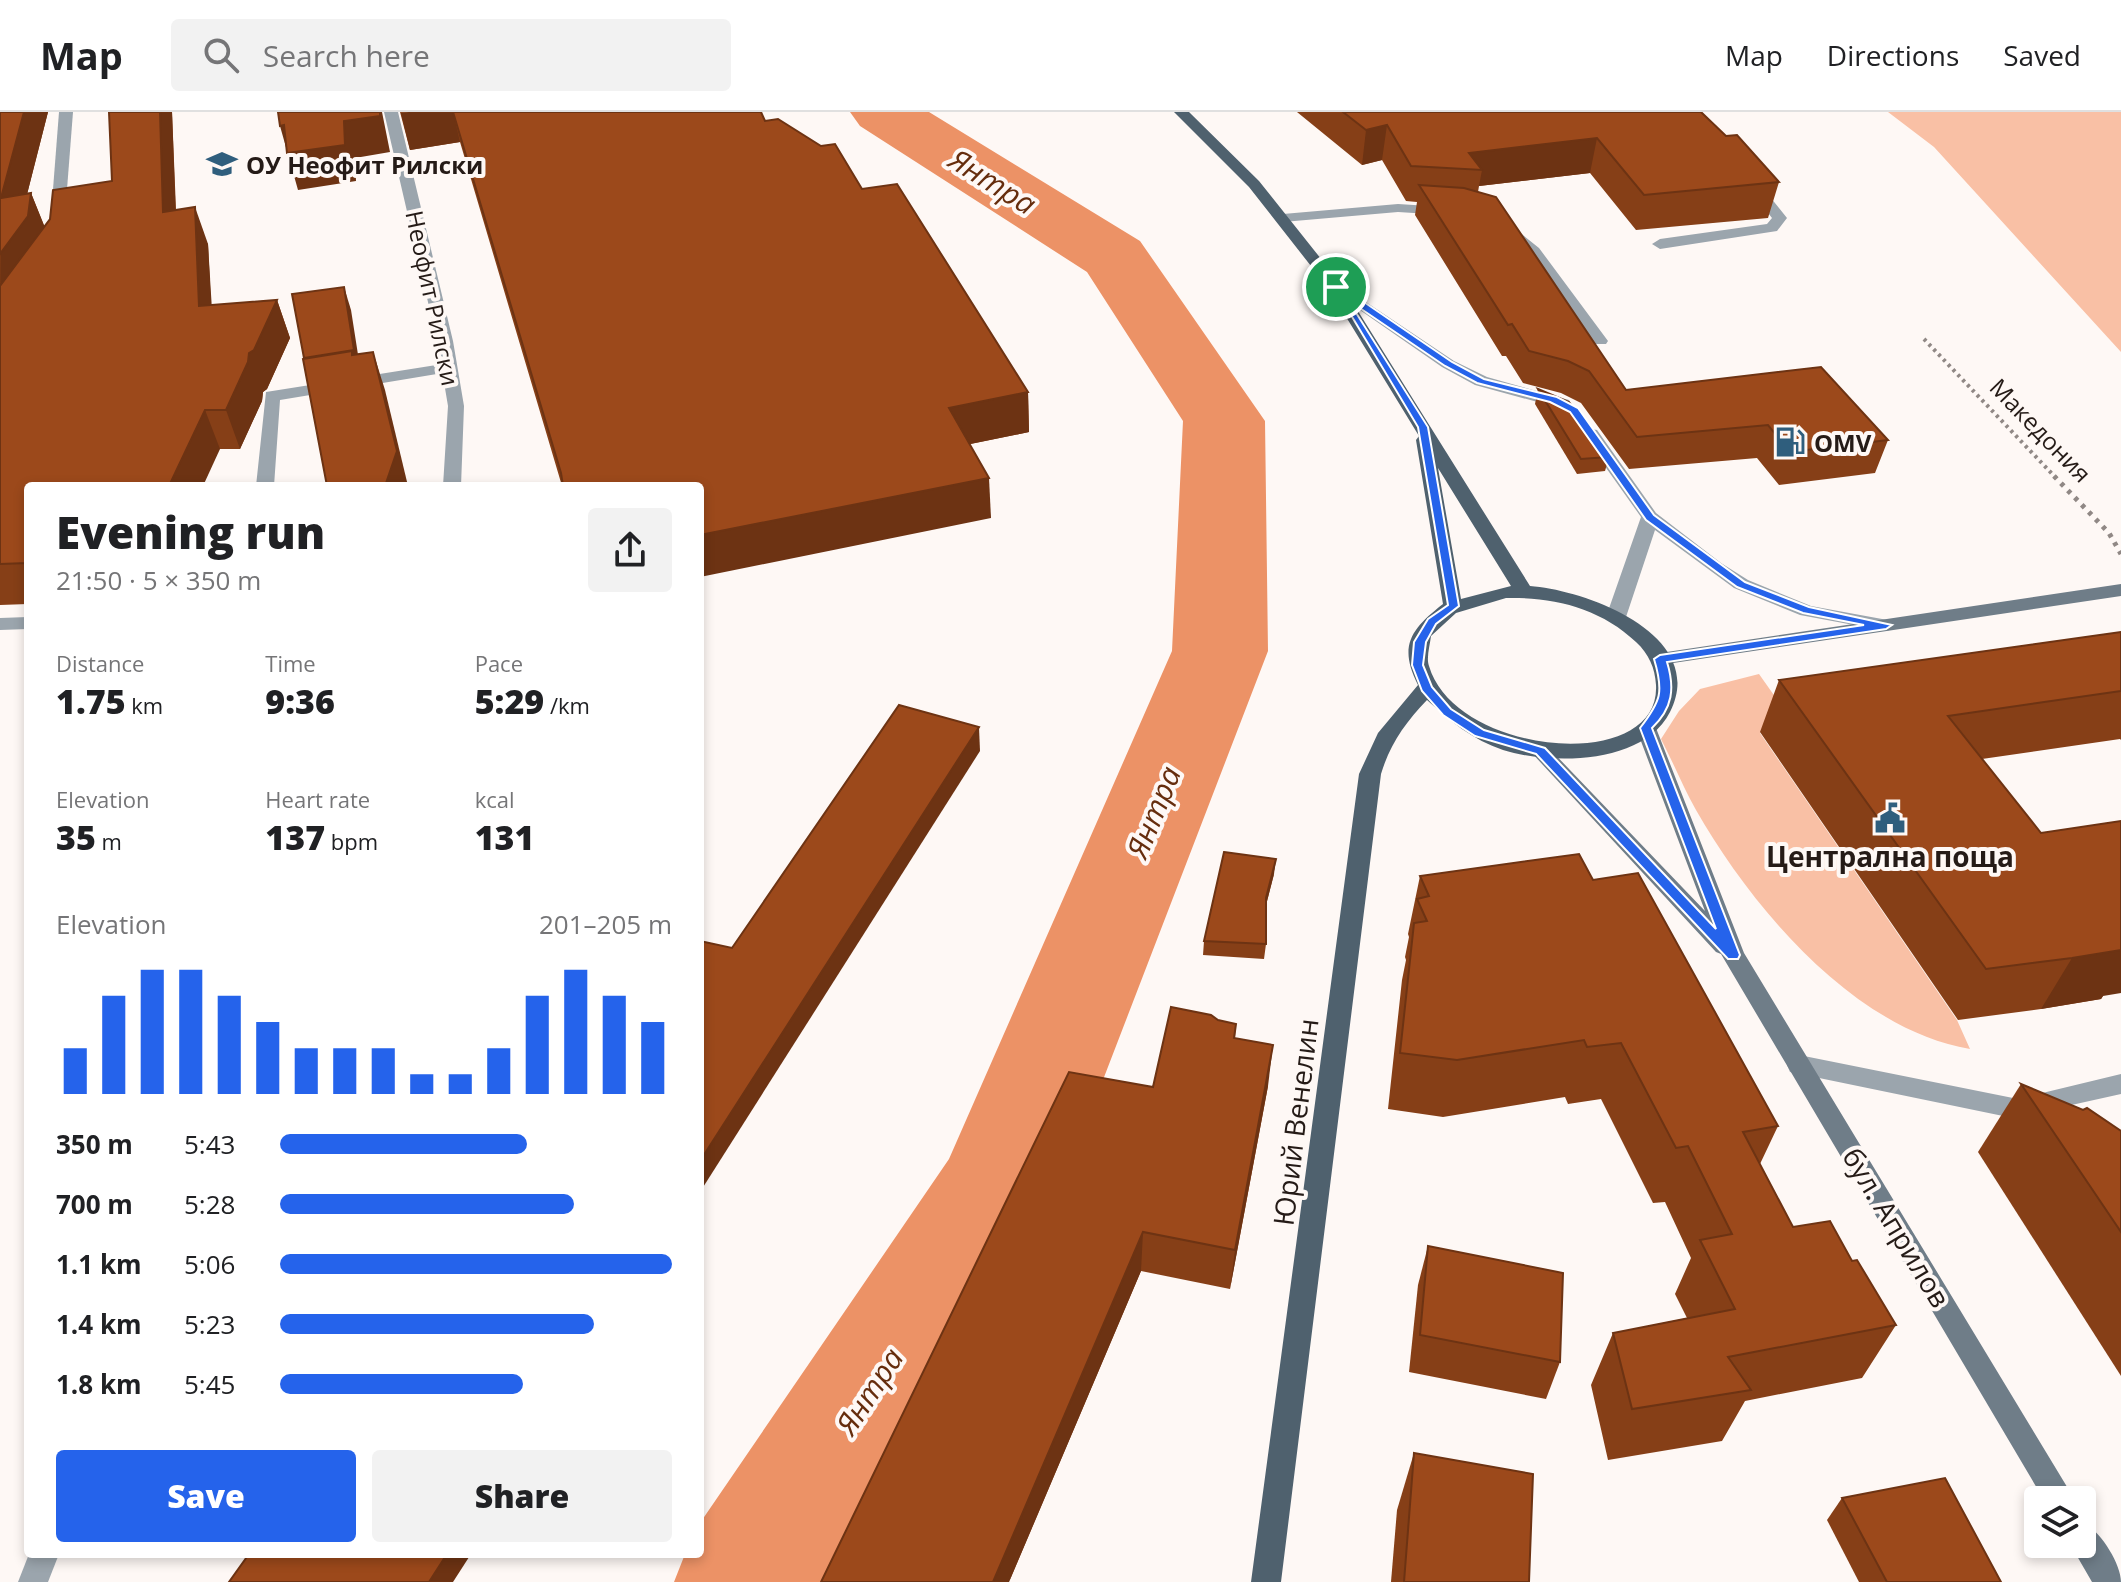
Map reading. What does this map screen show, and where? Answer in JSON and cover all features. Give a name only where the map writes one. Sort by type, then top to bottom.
[{"type":"main road","points":[[1181,112],[1217,145],[1283,218],[1336,287],[1524,592]]},
{"type":"main road","points":[[1423,427],[1453,606]]},
{"type":"main road","points":[[1660,659],[2121,590]]},
{"type":"main road","points":[[1524,592],[1581,601],[1616,617],[1642,636],[1660,659],[1667,684],[1666,695],[1656,718],[1646,728],[1601,748],[1540,751],[1479,733],[1447,712],[1427,688],[1418,665],[1420,642],[1432,622],[1453,606],[1486,595],[1524,592]]},
{"type":"main road","name":"Юрий Венелин","points":[[1266,1582],[1370,774],[1381,741],[1390,727],[1427,688]]},
{"type":"main road","name":"бул. Априлов","points":[[1646,728],[1733,955],[2052,1486]]},
{"type":"main road","name":"бул. Априлов","points":[[1540,751],[1733,955]]},
{"type":"main road","points":[[2095,1558],[2109,1582]]},
{"type":"street","points":[[56,238],[66,112]]},
{"type":"street","name":"Неофит Рилски","points":[[391,112],[456,406],[452,482]]},
{"type":"street","points":[[1660,244],[1772,228],[1780,218],[1745,175]]},
{"type":"street","points":[[1283,218],[1398,208],[1460,212]]},
{"type":"street","points":[[1490,220],[1504,223],[1534,251],[1600,341]]},
{"type":"street","points":[[1336,287],[1448,364],[1481,381],[1554,400],[1578,416],[1650,517],[1741,584],[1807,611],[1886,625]]},
{"type":"street","points":[[265,482],[272,396],[449,368]]},
{"type":"street","points":[[1616,617],[1650,517]]},
{"type":"street","points":[[0,624],[24,623]]},
{"type":"street","points":[[1799,1065],[2014,1108],[2050,1133]]},
{"type":"street","points":[[2014,1108],[2121,1084]]},
{"type":"street","points":[[33,1582],[42,1558]]},
{"type":"path","name":"Македония","points":[[1924,339],[2109,533],[2121,555]]},
{"type":"shaded area","points":[[1888,112],[2121,112],[2121,352],[1934,147]]},
{"type":"shaded area","points":[[1759,674],[1783,708],[1760,733],[1957,1020],[1970,1049],[1927,1037],[1886,1017],[1847,991],[1810,959],[1746,886],[1696,810],[1661,739],[1679,711],[1700,689]]},
{"type":"building","points":[[0,112],[24,112],[1,198],[31,193],[28,216],[0,254]]},
{"type":"building","points":[[109,112],[160,112],[163,212],[195,207],[199,306],[277,300],[254,350],[249,353],[248,362],[226,410],[205,410],[171,482],[24,482],[24,563],[0,564],[0,286],[50,219],[53,190],[112,181]]},
{"type":"building","points":[[278,112],[380,112],[380,116],[344,121],[345,145],[287,153],[284,125],[280,126]]},
{"type":"building","points":[[453,112],[761,112],[765,121],[778,119],[821,146],[835,144],[862,189],[897,184],[1028,392],[949,408],[989,478],[704,534],[704,482],[562,482]]},
{"type":"building","points":[[1343,112],[1701,112],[1726,136],[1737,135],[1779,182],[1644,195],[1597,138],[1469,153],[1482,170],[1411,166],[1387,125],[1366,130]]},
{"type":"building","points":[[1419,185],[1464,188],[1496,197],[1626,390],[1821,367],[1888,440],[1790,452],[1768,425],[1637,437],[1589,371],[1568,361],[1529,351],[1512,324],[1508,325]]},
{"type":"building","points":[[344,287],[354,350],[304,358],[292,294]]},
{"type":"building","points":[[352,351],[352,355],[373,352],[397,451],[386,482],[326,482],[303,359]]},
{"type":"building","points":[[1538,389],[1569,402],[1609,457],[1581,459]]},
{"type":"building","points":[[2121,632],[2121,691],[1948,716],[2041,833],[2121,821],[2121,950],[1986,969],[1779,680]]},
{"type":"building","points":[[899,705],[979,727],[704,1155],[704,942],[732,948]]},
{"type":"building","points":[[1224,852],[1276,859],[1266,898],[1266,944],[1204,941]]},
{"type":"building","points":[[1579,854],[1593,880],[1638,873],[1778,1126],[1743,1132],[1793,1227],[1830,1221],[1852,1261],[1857,1260],[1896,1325],[1728,1357],[1751,1390],[1632,1409],[1613,1333],[1735,1309],[1700,1240],[1732,1234],[1688,1146],[1676,1148],[1621,1043],[1587,1047],[1584,1040],[1457,1060],[1400,1053],[1414,923],[1427,921],[1417,899],[1429,896],[1420,876]]},
{"type":"building","points":[[1171,1007],[1236,1024],[1234,1038],[1273,1045],[1235,1250],[1143,1232],[993,1582],[821,1582],[1069,1072],[1153,1087]]},
{"type":"building","points":[[2021,1084],[2083,1110],[2087,1108],[2121,1131],[2121,1232]]},
{"type":"building","points":[[1428,1246],[1563,1273],[1560,1362],[1420,1335]]},
{"type":"building","points":[[1414,1453],[1533,1474],[1529,1582],[1404,1582]]},
{"type":"building","points":[[1945,1478],[2001,1582],[1887,1582],[1842,1498]]},
{"type":"building","points":[[246,1558],[444,1558],[429,1582],[229,1582]]},
{"type":"waterway","name":"Янтра","points":[[747,1582],[998,1189],[1220,651],[1224,421],[1114,257],[883,112]]},
{"type":"place","name":"ОУ Неофит Рилски","points":[[222,164]]},
{"type":"place","name":"OMV","points":[[1790,442]]},
{"type":"place","name":"Централна поща","points":[[1890,818]]},
{"type":"route","points":[[1336,287],[1448,364],[1481,381],[1554,400],[1574,410],[1650,517],[1741,584],[1807,611],[1886,625],[1660,659],[1665,671],[1666,695],[1656,718],[1646,728],[1733,955],[1540,751],[1479,733],[1447,712],[1427,688],[1418,665],[1420,642],[1432,622],[1453,606],[1423,427],[1336,287]]}]
